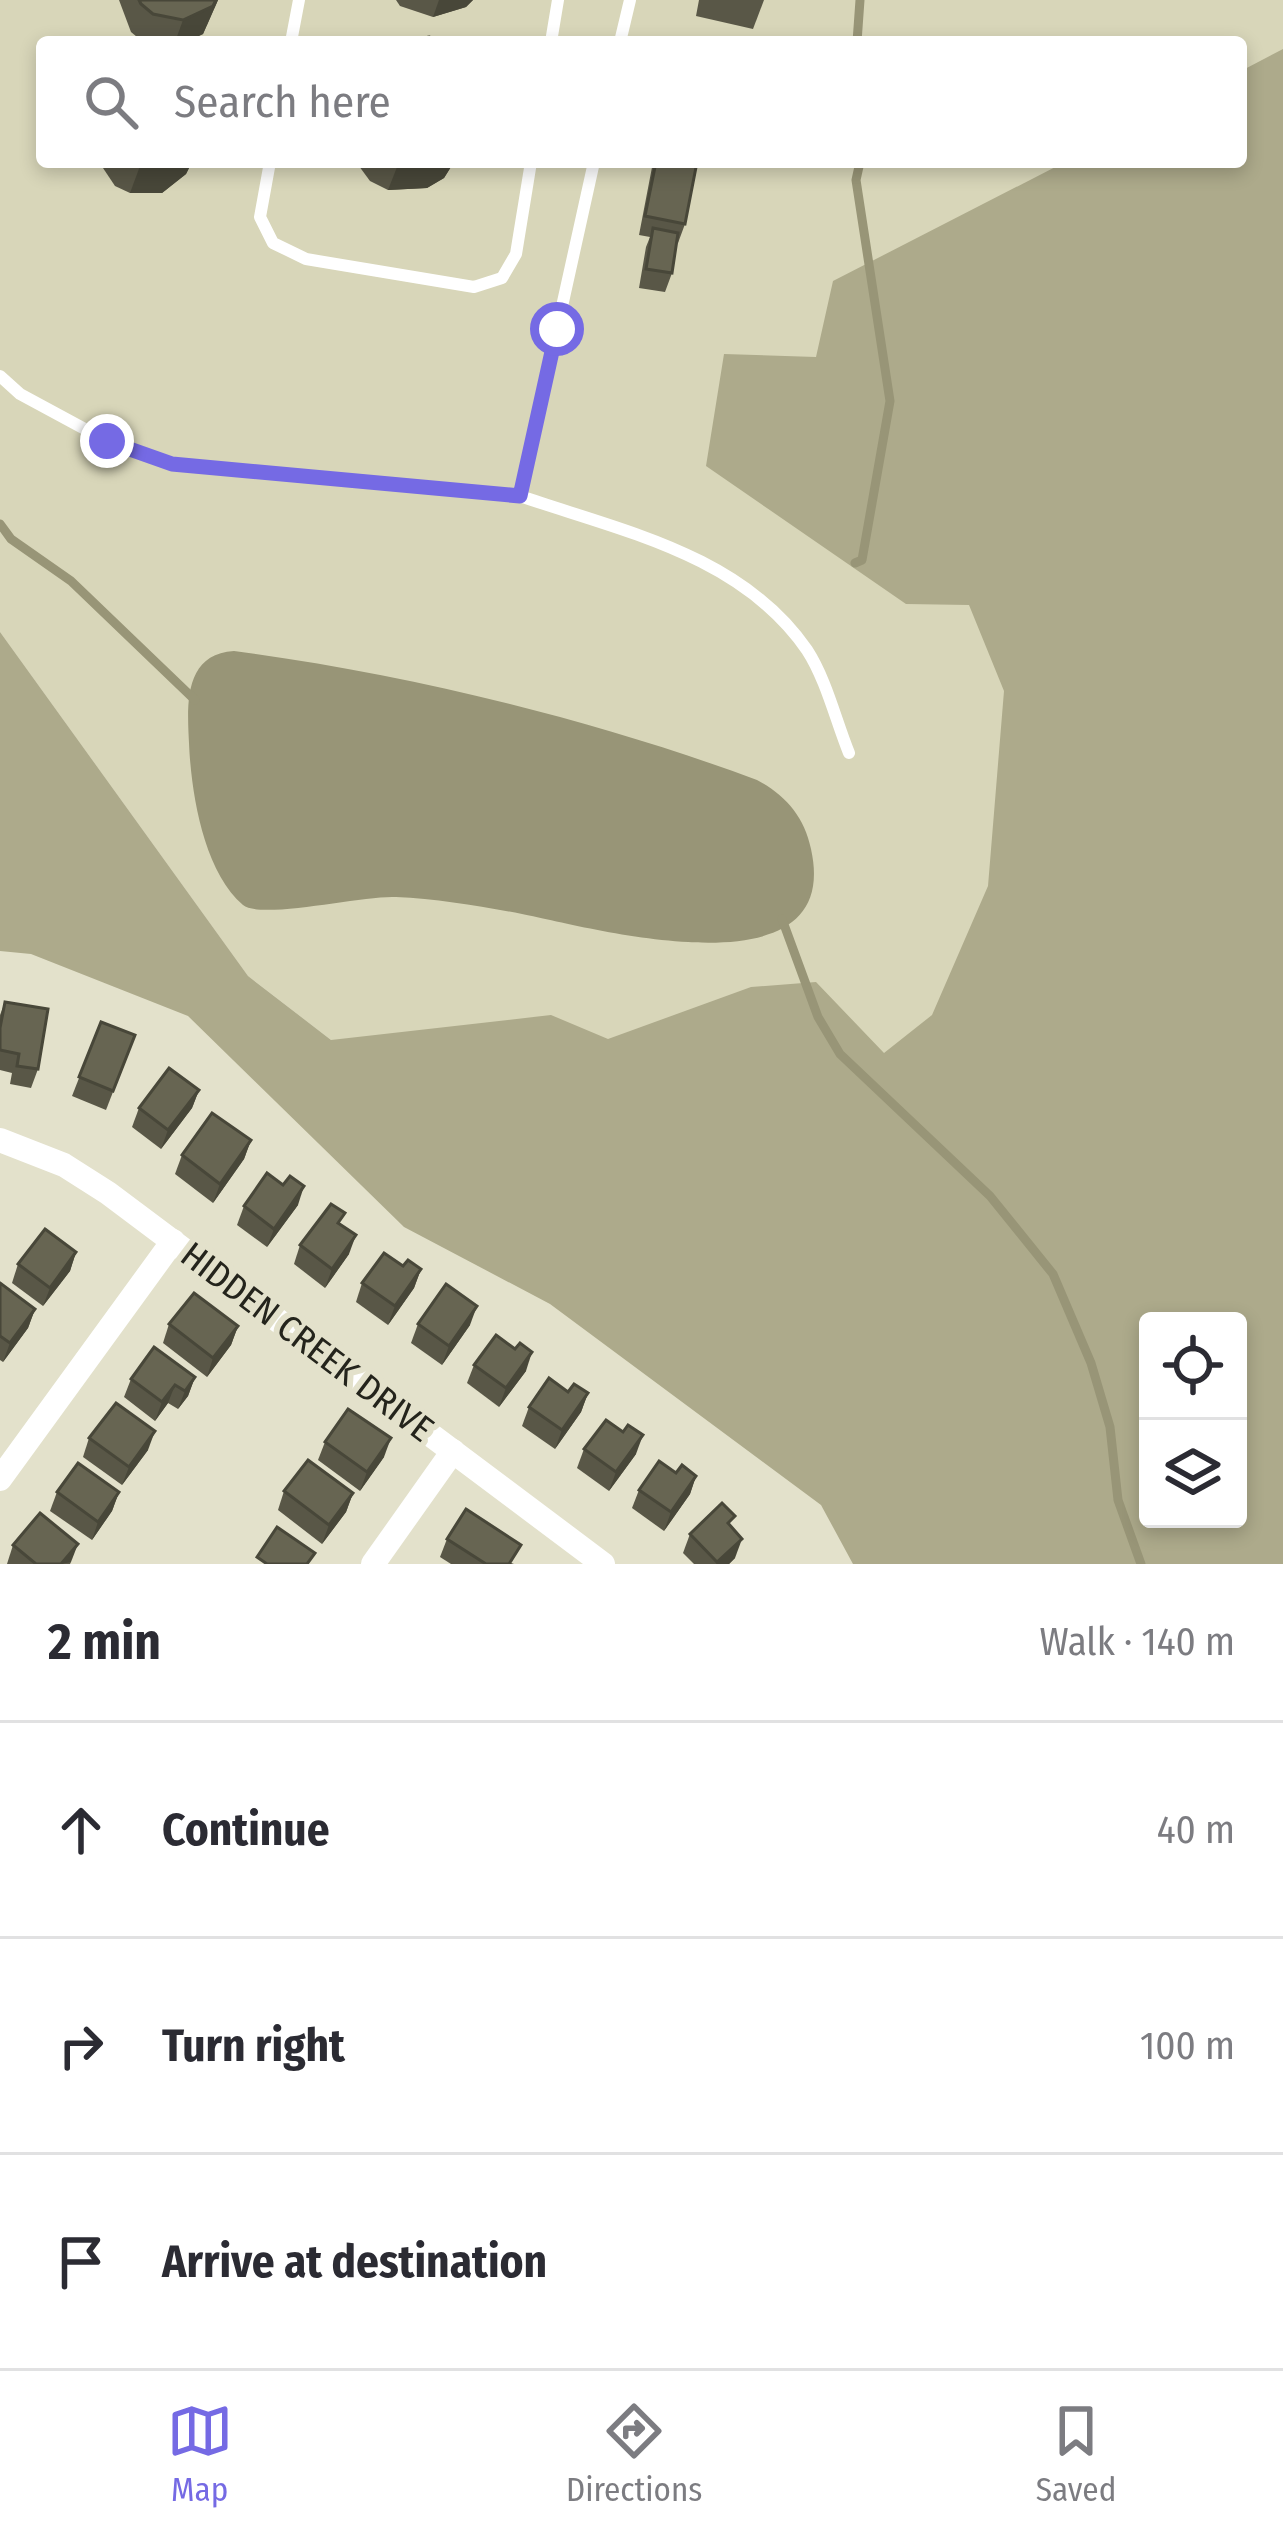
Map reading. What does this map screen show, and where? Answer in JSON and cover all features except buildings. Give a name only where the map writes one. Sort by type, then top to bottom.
[{"type":"street","name":"HIDDEN CREEK DRIVE","points":[[0,1140],[64,1165],[603,1564]]},
{"type":"street","points":[[0,1478],[172,1241]]},
{"type":"street","points":[[373,1564],[453,1451]]},
{"type":"lane","points":[[292,36],[299,0]]},
{"type":"lane","points":[[552,36],[558,0]]},
{"type":"lane","points":[[621,36],[630,0]]},
{"type":"lane","points":[[269,168],[260,217],[273,243],[307,259],[474,286],[502,278],[516,254],[530,168]]},
{"type":"lane","points":[[520,496],[593,168]]},
{"type":"lane","points":[[0,376],[20,394],[107,441],[172,464],[520,496],[679,550],[748,587],[808,652],[848,753]]},
{"type":"shaded area","points":[[0,0],[1283,0],[1283,1564],[918,1491],[248,976],[0,632]]},
{"type":"shaded area","points":[[1283,49],[1283,1564],[853,1564],[821,1505],[550,1304],[404,1227],[188,1016],[31,954],[0,951],[0,632],[248,976],[331,1040],[551,1015],[608,1039],[751,987],[816,982],[884,1053],[932,1015],[988,886],[1004,691],[969,605],[906,604],[706,466],[724,354],[816,357],[833,281],[1053,168],[1247,168],[1247,68]]},
{"type":"shaded area","points":[[234,651],[366,672],[499,701],[630,737],[757,780],[785,800],[804,826],[811,849],[811,895],[790,924],[753,939],[705,943],[653,939],[412,898],[381,897],[270,910],[243,905],[218,872],[202,829],[188,728],[189,698],[197,671],[218,654]]},
{"type":"waterway","points":[[857,36],[860,0]]},
{"type":"waterway","points":[[855,563],[862,560],[890,401],[856,180],[859,168]]},
{"type":"waterway","points":[[0,524],[11,539],[71,581],[195,700]]},
{"type":"waterway","points":[[782,919],[818,1017],[840,1054],[990,1196],[1053,1274],[1091,1363],[1110,1427],[1118,1500],[1141,1564]]},
{"type":"route","points":[[107,441],[172,464],[520,496],[557,329]]}]
